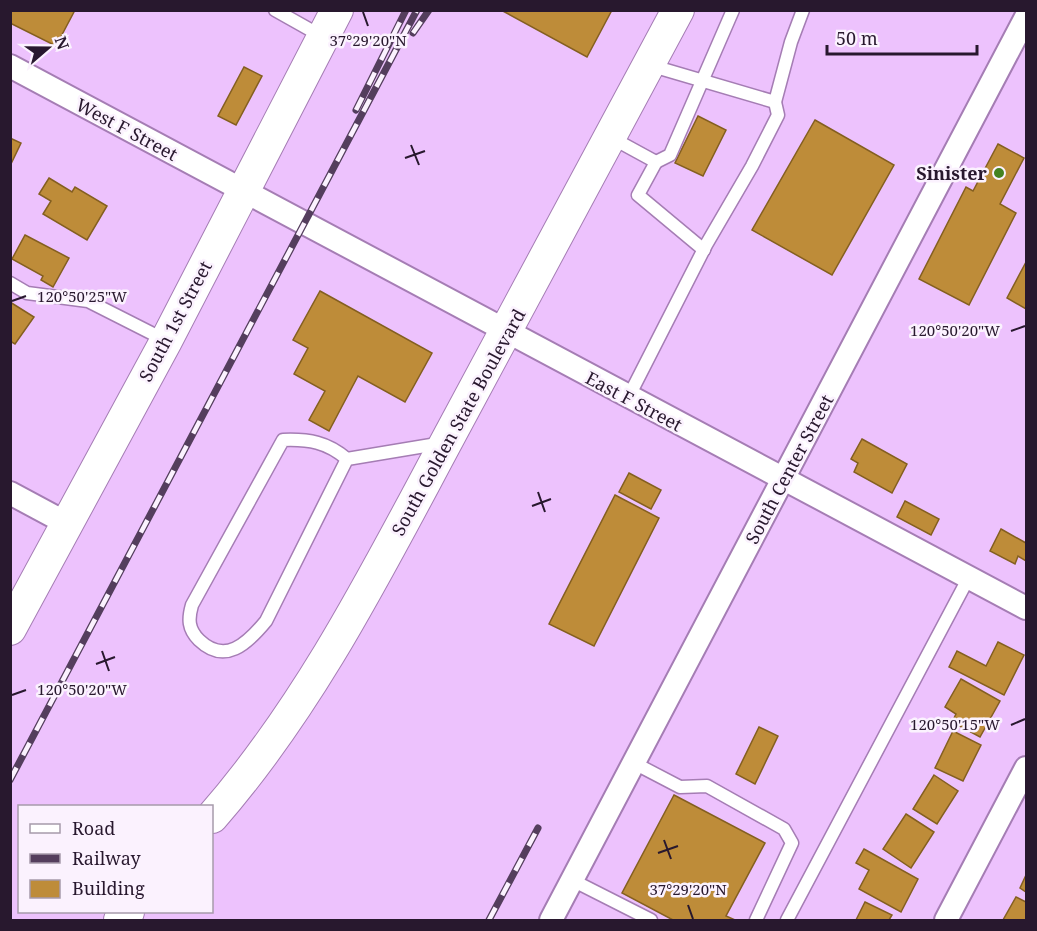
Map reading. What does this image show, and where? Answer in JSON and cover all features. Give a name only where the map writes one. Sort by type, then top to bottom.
[{"type":"main road","name":"South Golden State Boulevard","points":[[213,816],[273,738],[342,633],[507,333],[678,10]]},
{"type":"main road","name":"South 1st Street","points":[[10,629],[166,341],[330,24]]},
{"type":"street","name":"South Center Street","points":[[550,921],[1026,17]]},
{"type":"street","name":"West F Street","points":[[10,66],[243,191]]},
{"type":"street","name":"East F Street","points":[[243,191],[1026,608]]},
{"type":"street","points":[[10,493],[66,523]]},
{"type":"street","points":[[946,921],[1026,768]]},
{"type":"lane","points":[[275,10],[330,24]]},
{"type":"lane","points":[[704,250],[638,195],[656,162],[670,155],[733,10]]},
{"type":"lane","points":[[628,398],[704,250],[778,115],[775,102],[791,42],[803,10]]},
{"type":"lane","points":[[649,65],[775,102]]},
{"type":"lane","points":[[611,137],[656,162]]},
{"type":"lane","points":[[10,283],[27,293],[88,301],[166,341]]},
{"type":"lane","points":[[347,459],[266,621],[250,641],[223,653],[210,650],[194,635],[188,621],[192,605],[283,440],[309,439],[338,452],[347,459],[447,442]]},
{"type":"lane","points":[[787,921],[969,577]]},
{"type":"lane","points":[[634,763],[680,787],[707,786],[784,829],[792,843],[756,921]]},
{"type":"lane","points":[[572,880],[651,921]]},
{"type":"building","points":[[10,10],[75,10],[56,46],[10,23]]},
{"type":"building","points":[[501,10],[612,10],[587,57]]},
{"type":"building","points":[[244,67],[262,76],[236,125],[218,116]]},
{"type":"building","points":[[698,116],[726,130],[703,176],[675,163]]},
{"type":"building","points":[[815,120],[894,165],[832,275],[752,230]]},
{"type":"building","points":[[10,138],[21,143],[10,166]]},
{"type":"building","points":[[998,144],[1024,158],[1000,204],[1016,213],[969,305],[919,279],[966,187],[973,191]]},
{"type":"building","points":[[49,178],[72,192],[75,187],[107,206],[87,240],[43,214],[51,201],[39,194]]},
{"type":"building","points":[[25,235],[69,258],[53,287],[41,280],[43,276],[12,259]]},
{"type":"building","points":[[1026,262],[1026,309],[1007,298]]},
{"type":"building","points":[[320,291],[432,353],[405,402],[358,376],[329,431],[309,420],[325,391],[294,374],[308,348],[293,340]]},
{"type":"building","points":[[10,302],[34,317],[15,344],[10,341]]},
{"type":"building","points":[[862,439],[907,464],[892,493],[854,472],[858,463],[851,459]]},
{"type":"building","points":[[629,473],[661,490],[651,509],[619,492]]},
{"type":"building","points":[[615,495],[659,518],[594,646],[549,624]]},
{"type":"building","points":[[905,501],[939,519],[931,535],[897,517]]},
{"type":"building","points":[[1001,529],[1026,543],[1026,561],[1018,556],[1015,564],[990,551]]},
{"type":"building","points":[[998,642],[1024,655],[1004,695],[949,667],[957,651],[986,666]]},
{"type":"building","points":[[961,679],[1000,701],[980,737],[952,722],[956,714],[945,707]]},
{"type":"building","points":[[759,727],[778,736],[755,784],[736,774]]},
{"type":"building","points":[[953,731],[981,745],[963,781],[935,768]]},
{"type":"building","points":[[934,775],[958,791],[937,824],[913,809]]},
{"type":"building","points":[[674,795],[765,843],[726,916],[735,920],[673,920],[622,893]]},
{"type":"building","points":[[906,814],[934,832],[911,868],[883,849]]},
{"type":"building","points":[[864,849],[918,879],[901,912],[859,889],[869,870],[856,863]]},
{"type":"building","points":[[1026,875],[1026,892],[1020,888]]},
{"type":"building","points":[[1016,897],[1026,902],[1026,920],[1003,920]]},
{"type":"building","points":[[865,902],[892,915],[889,920],[856,920]]},
{"type":"railway","points":[[356,110],[406,10]]},
{"type":"railway","points":[[10,780],[417,10]]},
{"type":"railway","points":[[413,33],[429,10]]},
{"type":"railway","points":[[489,920],[538,828]]},
{"type":"place","name":"Sinister","points":[[999,173]]}]
